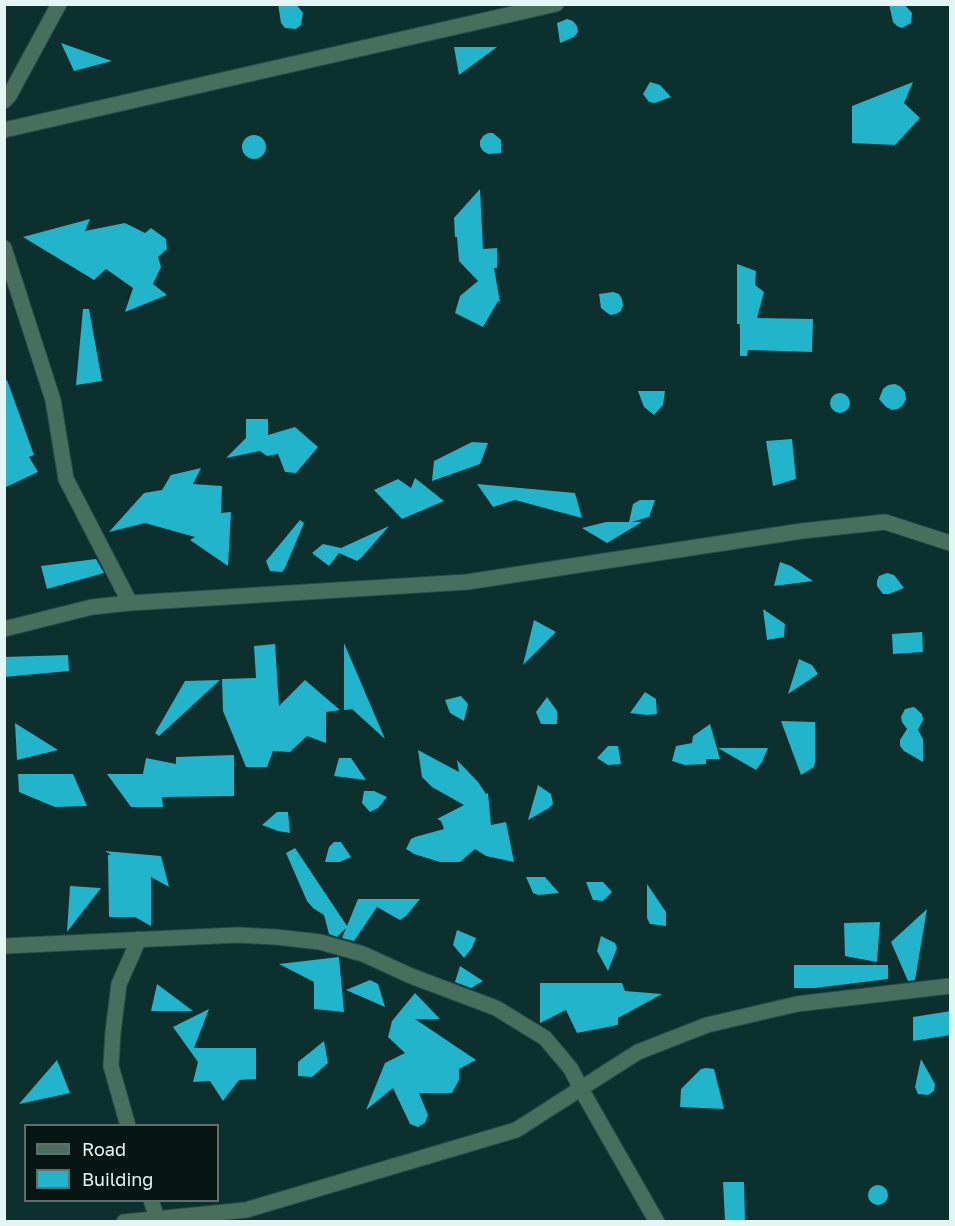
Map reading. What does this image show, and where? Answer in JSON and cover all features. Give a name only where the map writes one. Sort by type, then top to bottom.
[{"type":"street","points":[[4,101],[9,96],[59,4]]},
{"type":"street","points":[[4,130],[556,4]]},
{"type":"street","points":[[4,248],[53,400],[66,479],[130,603]]},
{"type":"street","points":[[4,629],[92,607],[467,582],[802,531],[885,522],[951,543]]},
{"type":"street","points":[[4,946],[237,935],[320,942],[363,954],[411,976],[496,1008],[545,1038],[571,1069],[657,1221]]},
{"type":"street","points":[[128,1124],[111,1066],[112,1032],[119,984],[139,939]]},
{"type":"street","points":[[124,1221],[157,1220],[246,1209],[516,1130],[638,1052],[707,1025],[797,1004],[951,986]]},
{"type":"street","points":[[152,1202],[157,1220]]},
{"type":"building","points":[[278,4],[296,4],[303,13],[301,25],[296,29],[285,28],[281,23]]},
{"type":"building","points":[[889,4],[904,4],[912,13],[911,23],[902,28],[897,26],[893,22]]},
{"type":"building","points":[[567,19],[573,21],[578,32],[574,37],[560,43],[557,23]]},
{"type":"building","points":[[61,43],[112,61],[74,71]]},
{"type":"building","points":[[454,47],[497,47],[459,75]]},
{"type":"building","points":[[650,82],[660,85],[671,97],[655,103],[649,102],[643,94]]},
{"type":"building","points":[[913,82],[904,103],[920,118],[895,145],[852,143],[852,106]]},
{"type":"building","points":[[488,133],[493,133],[501,140],[501,153],[488,154],[483,151],[480,141]]},
{"type":"building","points":[[254,135],[263,138],[266,147],[263,156],[254,159],[245,156],[242,147],[245,138]]},
{"type":"building","points":[[480,189],[483,249],[497,248],[497,268],[494,268],[500,302],[498,301],[483,327],[455,313],[460,296],[478,281],[459,261],[454,218]]},
{"type":"building","points":[[90,219],[85,231],[125,223],[145,233],[151,228],[166,239],[167,249],[158,257],[161,267],[153,284],[167,295],[125,312],[133,288],[106,269],[94,280],[23,237]]},
{"type":"building","points":[[737,264],[756,271],[755,285],[764,292],[757,318],[813,319],[812,352],[748,350],[747,356],[740,356],[740,324],[737,324]]},
{"type":"building","points":[[613,292],[619,294],[623,305],[621,311],[610,315],[601,308],[599,294]]},
{"type":"building","points":[[83,309],[89,309],[102,381],[76,385]]},
{"type":"building","points":[[7,380],[34,455],[29,457],[38,472],[4,488],[4,381]]},
{"type":"building","points":[[895,384],[905,392],[906,399],[898,409],[892,410],[879,399],[883,389]]},
{"type":"building","points":[[638,391],[665,391],[663,405],[654,415],[644,407]]},
{"type":"building","points":[[836,393],[844,393],[850,399],[850,407],[844,413],[836,413],[830,407],[830,399]]},
{"type":"building","points":[[246,419],[268,419],[268,435],[295,427],[318,447],[296,473],[285,472],[278,454],[267,456],[260,451],[226,458],[246,438]]},
{"type":"building","points":[[792,439],[796,479],[773,486],[766,441]]},
{"type":"building","points":[[472,442],[488,443],[480,464],[432,481],[434,461]]},
{"type":"building","points":[[201,468],[193,484],[222,486],[221,513],[231,512],[228,566],[190,540],[195,537],[145,523],[109,532],[144,493],[162,490],[171,475]]},
{"type":"building","points":[[415,478],[444,501],[402,519],[374,490],[398,479],[411,488]]},
{"type":"building","points":[[477,484],[575,493],[582,518],[515,500],[493,507]]},
{"type":"building","points":[[640,500],[655,500],[649,517],[632,522],[642,522],[607,543],[582,528],[606,522],[629,522],[633,504]]},
{"type":"building","points":[[300,520],[304,523],[285,568],[282,572],[270,571],[266,561]]},
{"type":"building","points":[[389,526],[357,561],[339,553],[329,566],[312,553],[323,544],[341,548]]},
{"type":"building","points":[[96,559],[104,573],[47,589],[41,566]]},
{"type":"building","points":[[780,562],[791,566],[813,581],[774,586]]},
{"type":"building","points":[[887,573],[894,575],[904,588],[883,594],[877,586],[877,581],[879,576]]},
{"type":"building","points":[[763,609],[785,624],[784,637],[767,640]]},
{"type":"building","points":[[534,620],[556,632],[523,665]]},
{"type":"building","points":[[922,632],[923,652],[893,654],[892,634]]},
{"type":"building","points":[[344,643],[385,739],[352,709],[344,710]]},
{"type":"building","points":[[275,644],[279,706],[305,680],[340,710],[326,712],[326,743],[307,736],[290,752],[273,751],[267,767],[246,767],[223,711],[222,679],[256,678],[254,646]]},
{"type":"building","points":[[68,655],[69,671],[4,677],[4,657]]},
{"type":"building","points":[[799,659],[812,665],[818,674],[788,694]]},
{"type":"building","points":[[220,680],[159,736],[155,733],[185,681]]},
{"type":"building","points":[[645,692],[656,699],[657,714],[630,713]]},
{"type":"building","points":[[461,696],[468,704],[464,721],[450,713],[445,700]]},
{"type":"building","points":[[547,697],[557,711],[557,724],[541,724],[536,712]]},
{"type":"building","points":[[914,707],[922,714],[923,720],[918,730],[923,739],[923,762],[904,751],[900,746],[900,740],[907,729],[901,717],[905,709]]},
{"type":"building","points":[[781,721],[815,722],[814,767],[801,775]]},
{"type":"building","points":[[15,723],[58,750],[17,760]]},
{"type":"building","points":[[710,724],[720,759],[706,759],[706,764],[685,765],[672,761],[676,746],[692,743],[693,736]]},
{"type":"building","points":[[608,746],[618,746],[621,764],[608,765],[597,758]]},
{"type":"building","points":[[718,748],[768,748],[756,770]]},
{"type":"building","points":[[418,750],[459,772],[457,760],[486,794],[488,793],[491,825],[506,822],[514,862],[486,856],[475,849],[460,862],[440,862],[414,854],[406,849],[411,839],[444,829],[441,821],[437,819],[464,805],[432,787],[422,777]]},
{"type":"building","points":[[234,755],[234,796],[162,797],[163,807],[131,807],[107,774],[143,774],[146,758],[176,764],[176,757]]},
{"type":"building","points":[[339,758],[351,758],[366,780],[334,776]]},
{"type":"building","points":[[18,774],[73,774],[87,806],[55,807],[19,792]]},
{"type":"building","points":[[538,785],[551,794],[553,804],[528,820]]},
{"type":"building","points":[[364,791],[374,791],[387,797],[378,808],[370,812],[362,803]]},
{"type":"building","points":[[277,812],[288,812],[290,833],[262,825]]},
{"type":"building","points":[[334,842],[341,842],[351,857],[340,862],[325,862],[329,847]]},
{"type":"building","points":[[295,848],[347,926],[358,899],[420,899],[400,920],[377,907],[354,941],[342,938],[346,928],[337,937],[329,934],[324,915],[307,901],[286,853]]},
{"type":"building","points":[[105,851],[161,856],[169,887],[151,877],[151,926],[135,917],[109,917],[108,855],[111,855]]},
{"type":"building","points":[[526,877],[545,877],[559,893],[538,895],[533,893]]},
{"type":"building","points":[[586,882],[603,882],[612,892],[603,901],[593,900]]},
{"type":"building","points":[[647,884],[666,912],[666,926],[650,924],[647,918]]},
{"type":"building","points":[[70,886],[101,888],[67,932]]},
{"type":"building","points":[[927,909],[915,980],[908,981],[891,942]]},
{"type":"building","points":[[880,922],[877,962],[845,956],[844,923]]},
{"type":"building","points":[[457,930],[476,938],[464,958],[453,945]]},
{"type":"building","points":[[601,936],[615,943],[617,948],[608,971],[597,951]]},
{"type":"building","points":[[339,957],[344,1012],[314,1009],[314,982],[279,964]]},
{"type":"building","points":[[794,965],[888,965],[888,979],[815,988],[794,988]]},
{"type":"building","points":[[460,966],[483,981],[471,988],[455,982]]},
{"type":"building","points":[[370,980],[378,984],[385,1007],[346,990]]},
{"type":"building","points":[[540,983],[622,983],[625,991],[662,994],[618,1018],[618,1025],[577,1033],[566,1010],[540,1023]]},
{"type":"building","points":[[157,984],[193,1011],[151,1011]]},
{"type":"building","points":[[415,993],[440,1019],[415,1019],[476,1060],[459,1069],[459,1080],[452,1093],[419,1093],[428,1115],[425,1123],[418,1127],[410,1124],[393,1088],[366,1110],[385,1063],[405,1053],[388,1037],[392,1021]]},
{"type":"building","points":[[209,1009],[194,1048],[256,1048],[256,1079],[239,1080],[223,1101],[210,1081],[193,1082],[198,1062],[173,1027]]},
{"type":"building","points":[[951,1011],[951,1035],[913,1041],[913,1017]]},
{"type":"building","points":[[324,1041],[328,1063],[312,1077],[298,1076],[298,1062]]},
{"type":"building","points":[[921,1059],[935,1084],[934,1091],[928,1095],[918,1094],[915,1087]]},
{"type":"building","points":[[57,1060],[70,1093],[19,1104]]},
{"type":"building","points":[[701,1069],[714,1069],[724,1109],[680,1107],[681,1089]]},
{"type":"building","points":[[723,1182],[744,1182],[745,1221],[725,1221]]},
{"type":"building","points":[[874,1185],[882,1185],[888,1191],[888,1199],[882,1205],[874,1205],[868,1199],[868,1191]]}]
